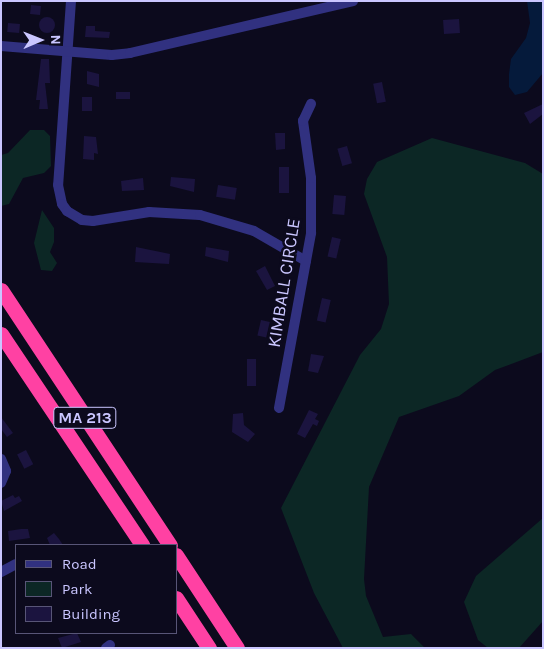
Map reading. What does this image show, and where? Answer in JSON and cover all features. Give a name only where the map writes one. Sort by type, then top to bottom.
[{"type":"highway","name":"MA 213","points":[[1,290],[169,544]]},
{"type":"highway","name":"MA 213","points":[[1,334],[141,544]]},
{"type":"highway","points":[[178,558],[237,648]]},
{"type":"highway","points":[[178,601],[209,648]]},
{"type":"street","points":[[71,1],[58,185],[62,204],[67,211],[82,220],[93,221],[149,212],[200,215],[254,231],[306,261]]},
{"type":"street","points":[[1,46],[130,53],[353,1]]},
{"type":"street","name":"KIMBALL CIRCLE","points":[[278,408],[306,261],[312,197],[303,121],[311,104]]},
{"type":"street","points":[[1,459],[6,472],[1,483]]},
{"type":"green space","points":[[30,130],[44,130],[50,136],[51,166],[44,173],[23,178],[9,204],[1,206],[1,155],[8,153]]},
{"type":"green space","points":[[432,138],[525,163],[543,174],[543,352],[495,370],[459,396],[399,417],[369,487],[364,579],[366,596],[383,637],[411,634],[425,648],[343,648],[314,593],[281,508],[360,355],[381,329],[389,304],[387,257],[364,194],[367,179],[377,162]]},
{"type":"green space","points":[[42,210],[54,228],[54,242],[50,252],[57,263],[52,271],[41,270],[34,243]]},
{"type":"green space","points":[[543,518],[543,621],[519,648],[488,648],[478,640],[464,602],[476,576]]},
{"type":"water","points":[[527,1],[543,1],[543,73],[527,92],[515,95],[509,87],[509,74],[511,59],[526,38],[530,23]]},
{"type":"building","points":[[31,5],[41,6],[40,15],[30,14]]},
{"type":"building","points":[[47,17],[55,25],[47,33],[39,25]]},
{"type":"building","points":[[459,19],[460,33],[444,34],[443,20]]},
{"type":"building","points":[[8,23],[20,24],[19,33],[7,32]]},
{"type":"building","points":[[86,26],[95,26],[95,31],[110,32],[109,38],[85,37]]},
{"type":"building","points":[[41,59],[49,59],[50,83],[45,83],[48,109],[39,109],[40,100],[36,100]]},
{"type":"building","points":[[87,71],[99,74],[99,87],[87,84]]},
{"type":"building","points":[[382,82],[386,102],[377,103],[373,84]]},
{"type":"building","points":[[116,92],[130,92],[130,99],[116,99]]},
{"type":"building","points":[[82,97],[92,97],[92,111],[82,111]]},
{"type":"building","points":[[543,104],[543,114],[530,124],[524,113]]},
{"type":"building","points":[[275,133],[285,133],[285,149],[276,150]]},
{"type":"building","points":[[84,136],[96,137],[98,154],[94,153],[94,160],[83,159]]},
{"type":"building","points":[[347,146],[352,163],[342,166],[337,149]]},
{"type":"building","points":[[279,167],[289,167],[289,193],[279,193]]},
{"type":"building","points":[[171,177],[195,179],[194,192],[170,186]]},
{"type":"building","points":[[143,178],[144,190],[122,191],[121,181]]},
{"type":"building","points":[[218,185],[237,188],[235,200],[216,197]]},
{"type":"building","points":[[334,195],[346,196],[344,215],[332,214]]},
{"type":"building","points":[[332,237],[341,239],[336,259],[328,256]]},
{"type":"building","points":[[136,247],[170,254],[169,264],[135,262]]},
{"type":"building","points":[[206,247],[229,251],[228,262],[205,256]]},
{"type":"building","points":[[265,266],[275,286],[267,290],[256,271]]},
{"type":"building","points":[[322,298],[331,300],[326,322],[317,320]]},
{"type":"building","points":[[261,320],[270,322],[266,338],[257,336]]},
{"type":"building","points":[[311,354],[324,356],[318,373],[308,371]]},
{"type":"building","points":[[247,359],[256,359],[256,386],[247,386]]},
{"type":"building","points":[[309,410],[318,414],[315,419],[319,421],[317,426],[313,424],[305,438],[297,434]]},
{"type":"building","points":[[243,413],[244,425],[255,434],[248,442],[232,432],[233,414]]},
{"type":"building","points":[[1,417],[13,433],[7,437],[1,429]]},
{"type":"building","points":[[26,450],[33,464],[24,469],[17,455]]},
{"type":"building","points":[[13,495],[15,498],[19,496],[22,501],[4,511],[1,501]]},
{"type":"building","points":[[28,529],[30,538],[9,541],[8,531]]},
{"type":"building","points":[[54,533],[62,544],[50,544],[47,538]]},
{"type":"building","points":[[77,634],[81,642],[62,648],[58,638]]}]
